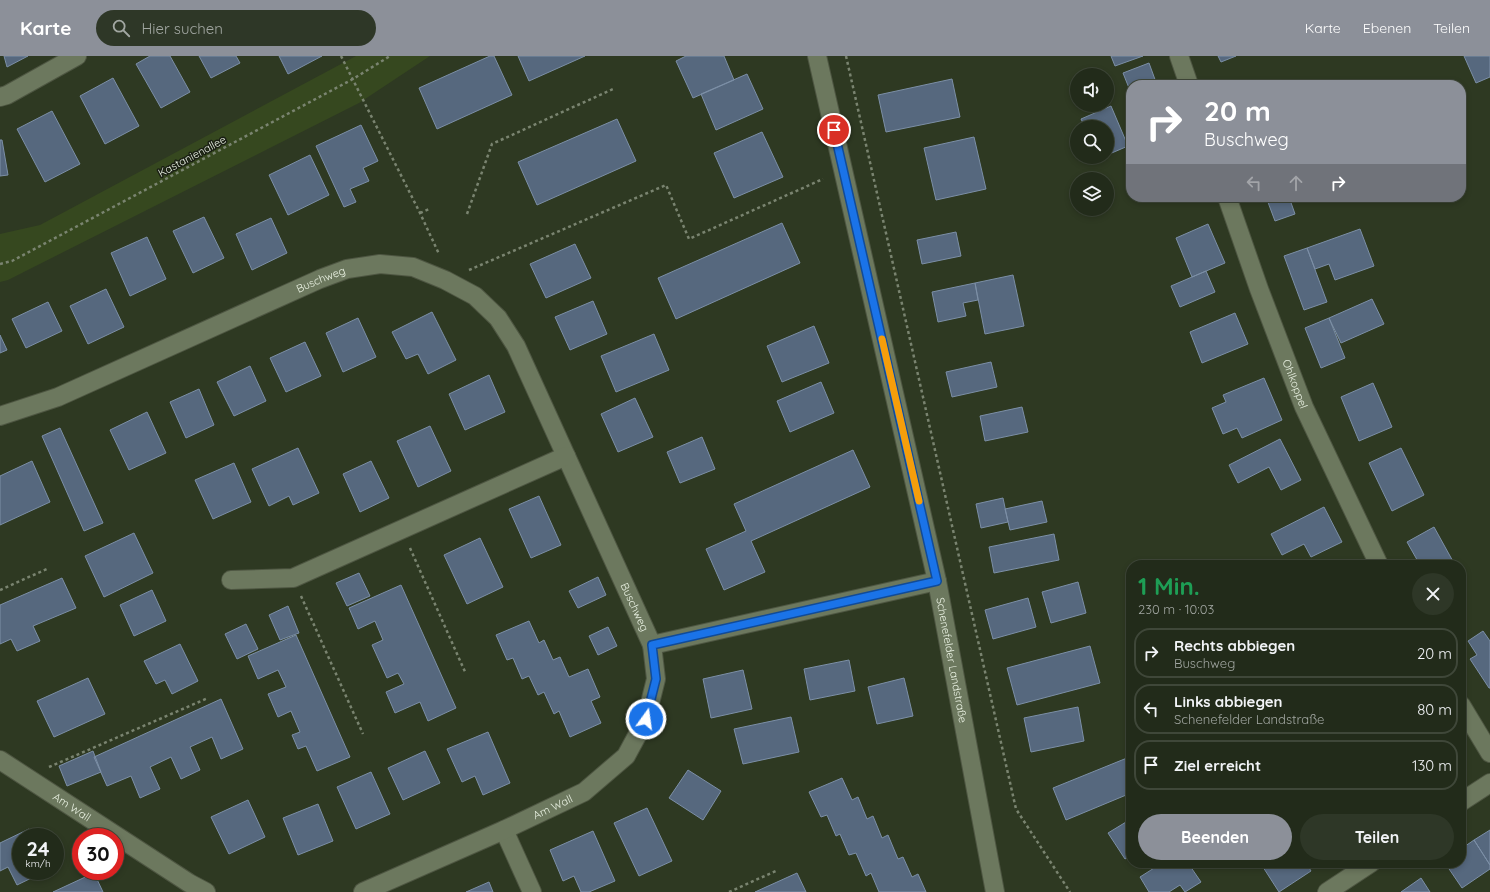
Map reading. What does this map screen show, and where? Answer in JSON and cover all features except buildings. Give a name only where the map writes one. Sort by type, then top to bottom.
[{"type":"street","points":[[0,97],[7,95],[77,56]]},
{"type":"street","name":"Schenefelder Landstraße","points":[[817,56],[937,581],[995,892]]},
{"type":"street","points":[[1179,56],[1187,80]]},
{"type":"street","name":"Ohlkoppel","points":[[1229,202],[1259,289],[1304,407],[1376,560]]},
{"type":"street","name":"Buschweg","points":[[0,416],[58,397],[320,279],[347,269],[380,264],[413,267],[445,280],[475,296],[498,318],[516,346],[652,645],[937,581]]},
{"type":"street","points":[[231,580],[294,578],[566,456]]},
{"type":"street","name":"Am Wall","points":[[363,892],[504,830],[584,792],[626,756],[646,719],[656,679],[652,645]]},
{"type":"street","points":[[1466,713],[1490,753]]},
{"type":"street","name":"Am Wall","points":[[0,760],[189,883],[206,892]]},
{"type":"street","points":[[1466,799],[1490,783]]},
{"type":"street","points":[[504,830],[532,892]]},
{"type":"street","points":[[1327,892],[1363,868]]},
{"type":"path","points":[[341,56],[438,251],[445,280],[666,185],[689,239],[819,180],[844,175]]},
{"type":"path","name":"Kastanienallee","points":[[0,264],[12,262],[353,79],[390,56]]},
{"type":"path","points":[[846,56],[1016,809],[1070,892]]},
{"type":"path","points":[[467,214],[492,144],[613,89]]},
{"type":"path","points":[[420,213],[429,209]]},
{"type":"path","points":[[402,530],[466,674]]},
{"type":"path","points":[[0,590],[49,568]]},
{"type":"path","points":[[294,578],[362,734]]},
{"type":"path","points":[[26,777],[208,698]]},
{"type":"path","points":[[729,892],[778,870]]},
{"type":"green space","points":[[356,56],[430,56],[359,103],[8,280],[0,282],[0,234],[40,225]]},
{"type":"slow traffic","points":[[882,339],[919,501]]},
{"type":"route","points":[[646,719],[656,679],[652,645],[937,581],[834,130]]}]
